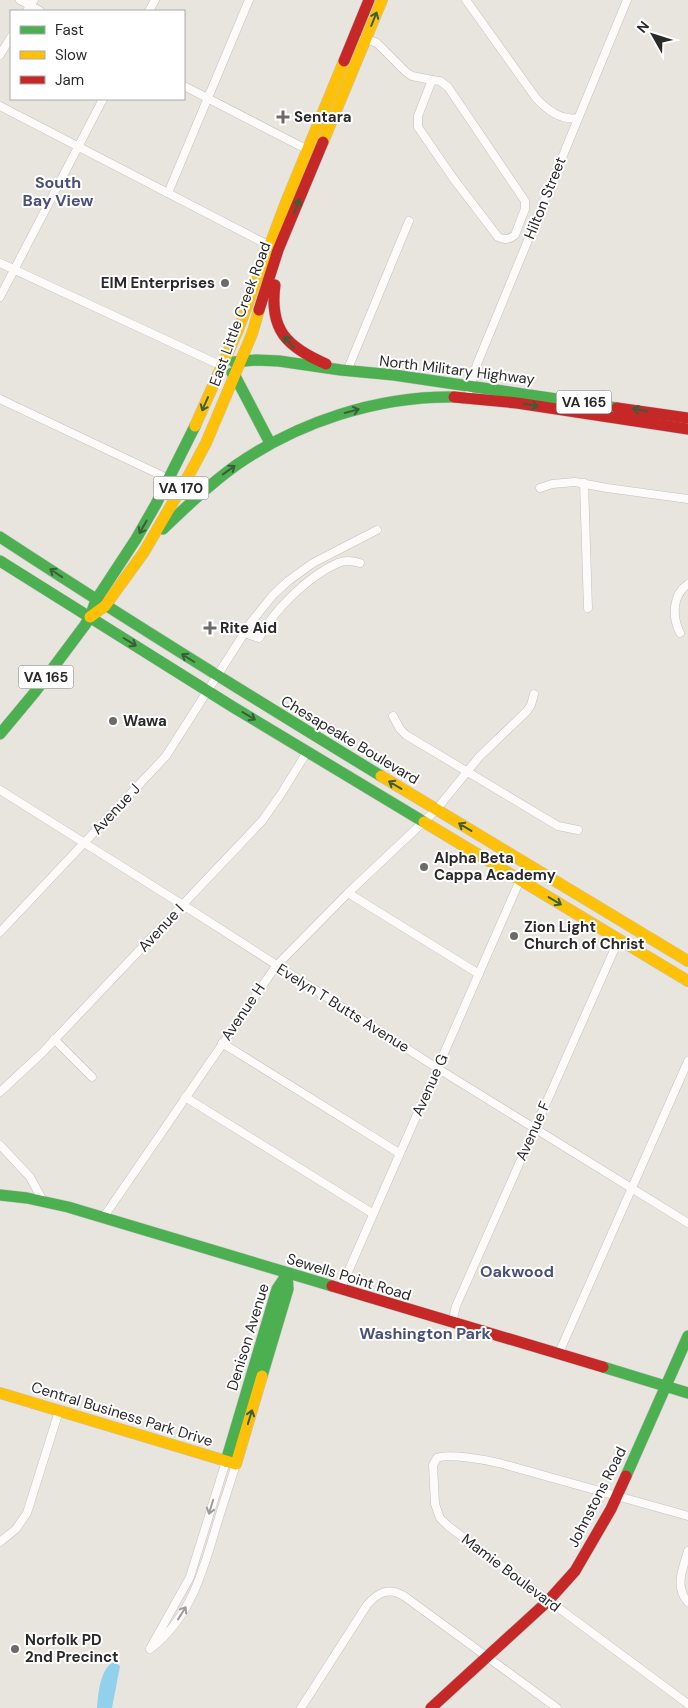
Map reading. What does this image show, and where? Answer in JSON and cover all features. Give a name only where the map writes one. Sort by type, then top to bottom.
[{"type":"main road","name":"East Little Creek Road","points":[[101,603],[170,479],[238,330],[361,37],[369,0]]},
{"type":"main road","name":"East Little Creek Road","points":[[0,734],[35,692],[101,603],[144,552],[206,443],[242,360],[262,307],[274,248],[308,150],[361,37],[382,0]]},
{"type":"main road","points":[[274,248],[278,266],[272,296],[276,317],[283,335],[303,354],[347,371]]},
{"type":"main road","name":"North Military Highway","points":[[222,366],[242,360],[274,361],[394,375],[688,418]]},
{"type":"main road","points":[[222,366],[235,376],[270,443]]},
{"type":"main road","name":"North Military Highway","points":[[144,552],[182,510],[206,488],[248,456],[306,426],[339,415],[390,402],[421,398],[467,398],[510,402],[688,429]]},
{"type":"main road","points":[[257,417],[264,424],[278,430],[292,430],[306,426]]},
{"type":"main road","name":"Chesapeake Boulevard","points":[[0,537],[216,676],[688,961]]},
{"type":"main road","points":[[0,561],[307,752],[688,981]]},
{"type":"main road","name":"Sewells Point Road","points":[[0,1195],[43,1201],[103,1218],[688,1393]]},
{"type":"main road","name":"Denison Avenue","points":[[231,1462],[278,1289],[287,1274]]},
{"type":"main road","name":"Johnstons Road","points":[[432,1708],[548,1601],[569,1578],[585,1556],[617,1496],[688,1336]]},
{"type":"main road","name":"Central Business Park Drive","points":[[0,1393],[231,1462]]},
{"type":"street","points":[[20,0],[30,6]]},
{"type":"street","points":[[168,193],[249,0]]},
{"type":"street","points":[[466,0],[543,106],[561,117],[569,119],[578,118]]},
{"type":"street","name":"Hilton Street","points":[[467,398],[485,345],[627,0]]},
{"type":"street","points":[[361,37],[377,43],[406,72],[419,78],[440,81],[448,87],[525,201],[525,209],[515,235],[511,238],[502,239],[498,237],[453,178],[418,127],[418,116],[432,80]]},
{"type":"street","points":[[0,55],[10,39]]},
{"type":"street","points":[[185,87],[308,150]]},
{"type":"street","points":[[0,296],[102,100]]},
{"type":"street","points":[[0,106],[274,248]]},
{"type":"street","points":[[347,371],[409,221]]},
{"type":"street","points":[[0,263],[222,366]]},
{"type":"street","points":[[0,399],[170,479]]},
{"type":"street","points":[[540,488],[564,482],[584,483],[688,499]]},
{"type":"street","points":[[584,483],[588,608]]},
{"type":"street","name":"Avenue J","points":[[0,932],[166,756],[244,633],[269,600],[298,573],[328,554],[377,530]]},
{"type":"street","points":[[244,633],[259,638],[273,616],[305,585],[338,563],[353,561],[360,563]]},
{"type":"street","points":[[680,633],[675,619],[676,602],[682,589],[688,584]]},
{"type":"street","name":"Avenue H","points":[[103,1218],[276,966],[348,893],[436,810],[466,771],[526,711],[531,705],[534,694]]},
{"type":"street","points":[[393,716],[400,729],[406,734],[466,771],[558,826],[578,830]]},
{"type":"street","name":"Avenue I","points":[[0,1092],[54,1040],[262,821],[307,752]]},
{"type":"street","name":"Evelyn T Butts Avenue","points":[[0,790],[437,1068],[688,1223]]},
{"type":"street","name":"Avenue G","points":[[340,1290],[520,880]]},
{"type":"street","points":[[348,893],[479,974]]},
{"type":"street","name":"Avenue F","points":[[455,1324],[453,1318],[456,1306],[619,939]]},
{"type":"street","points":[[54,1040],[92,1077]]},
{"type":"street","points":[[222,1043],[399,1153]]},
{"type":"street","points":[[558,1355],[688,1061]]},
{"type":"street","points":[[185,1097],[372,1214]]},
{"type":"street","points":[[0,1145],[30,1177],[43,1201]]},
{"type":"street","points":[[0,1542],[16,1529],[27,1513],[59,1411]]},
{"type":"street","name":"Mamie Boulevard","points":[[617,1496],[480,1459],[443,1456],[437,1458],[433,1465],[434,1504],[436,1510],[448,1526],[688,1704]]},
{"type":"street","name":"Denison Avenue","points":[[231,1462],[198,1585],[175,1625],[150,1649],[190,1577],[231,1462]]},
{"type":"street","points":[[617,1496],[688,1516]]},
{"type":"street","points":[[688,1551],[680,1585],[683,1597],[688,1602]]},
{"type":"street","points":[[301,1708],[367,1605],[379,1593],[385,1591],[398,1592],[487,1656],[553,1707]]},
{"type":"water","points":[[112,1663],[120,1666],[112,1708],[97,1708],[102,1677],[108,1666]]},
{"type":"traffic: fast","points":[[234,362],[256,360],[279,361],[394,375],[617,408]]},
{"type":"traffic: fast","points":[[232,373],[270,443]]},
{"type":"traffic: fast","points":[[163,529],[225,473],[259,450],[285,437],[339,415],[367,407],[396,401],[454,397]]},
{"type":"traffic: fast","points":[[0,734],[35,692],[85,625],[96,600],[136,539],[156,504],[195,426]]},
{"type":"traffic: fast","points":[[0,537],[189,658],[381,776]]},
{"type":"traffic: fast","points":[[0,561],[233,707],[424,822]]},
{"type":"traffic: fast","points":[[0,1195],[27,1198],[68,1207],[332,1286]]},
{"type":"traffic: fast","points":[[262,1376],[288,1289],[287,1274]]},
{"type":"traffic: fast","points":[[226,1461],[277,1289],[287,1274]]},
{"type":"traffic: fast","points":[[626,1476],[688,1336]]},
{"type":"traffic: fast","points":[[603,1367],[688,1393]]},
{"type":"traffic: slow","points":[[323,142],[382,0]]},
{"type":"traffic: slow","points":[[195,426],[238,330],[286,202],[344,61]]},
{"type":"traffic: slow","points":[[90,617],[105,606],[144,552],[190,473],[206,443],[252,334],[259,310]]},
{"type":"traffic: slow","points":[[381,776],[688,961]]},
{"type":"traffic: slow","points":[[424,822],[688,981]]},
{"type":"traffic: slow","points":[[0,1393],[236,1464],[262,1376]]},
{"type":"traffic: jam","points":[[344,61],[369,0]]},
{"type":"traffic: jam","points":[[259,310],[278,250],[323,142]]},
{"type":"traffic: jam","points":[[275,285],[275,314],[278,325],[284,335],[301,351],[326,364]]},
{"type":"traffic: jam","points":[[454,397],[517,403],[688,429]]},
{"type":"traffic: jam","points":[[617,408],[688,418]]},
{"type":"traffic: jam","points":[[332,1286],[603,1367]]},
{"type":"traffic: jam","points":[[431,1708],[548,1601],[575,1571],[611,1509],[626,1476]]},
{"type":"place","name":"Sentara","points":[[283,117]]},
{"type":"place","name":"EIM Enterprises","points":[[225,283]]},
{"type":"place","name":"Rite Aid","points":[[210,628]]},
{"type":"place","name":"Wawa","points":[[113,721]]},
{"type":"place","name":"Alpha Beta Cappa Academy","points":[[424,867]]},
{"type":"place","name":"Zion Light Church of Christ","points":[[514,936]]},
{"type":"place","name":"Norfolk PD 2nd Precinct","points":[[15,1649]]},
{"type":"district","name":"South Bay View","points":[[58,191]]},
{"type":"district","name":"Oakwood","points":[[517,1271]]},
{"type":"district","name":"Washington Park","points":[[425,1333]]}]
